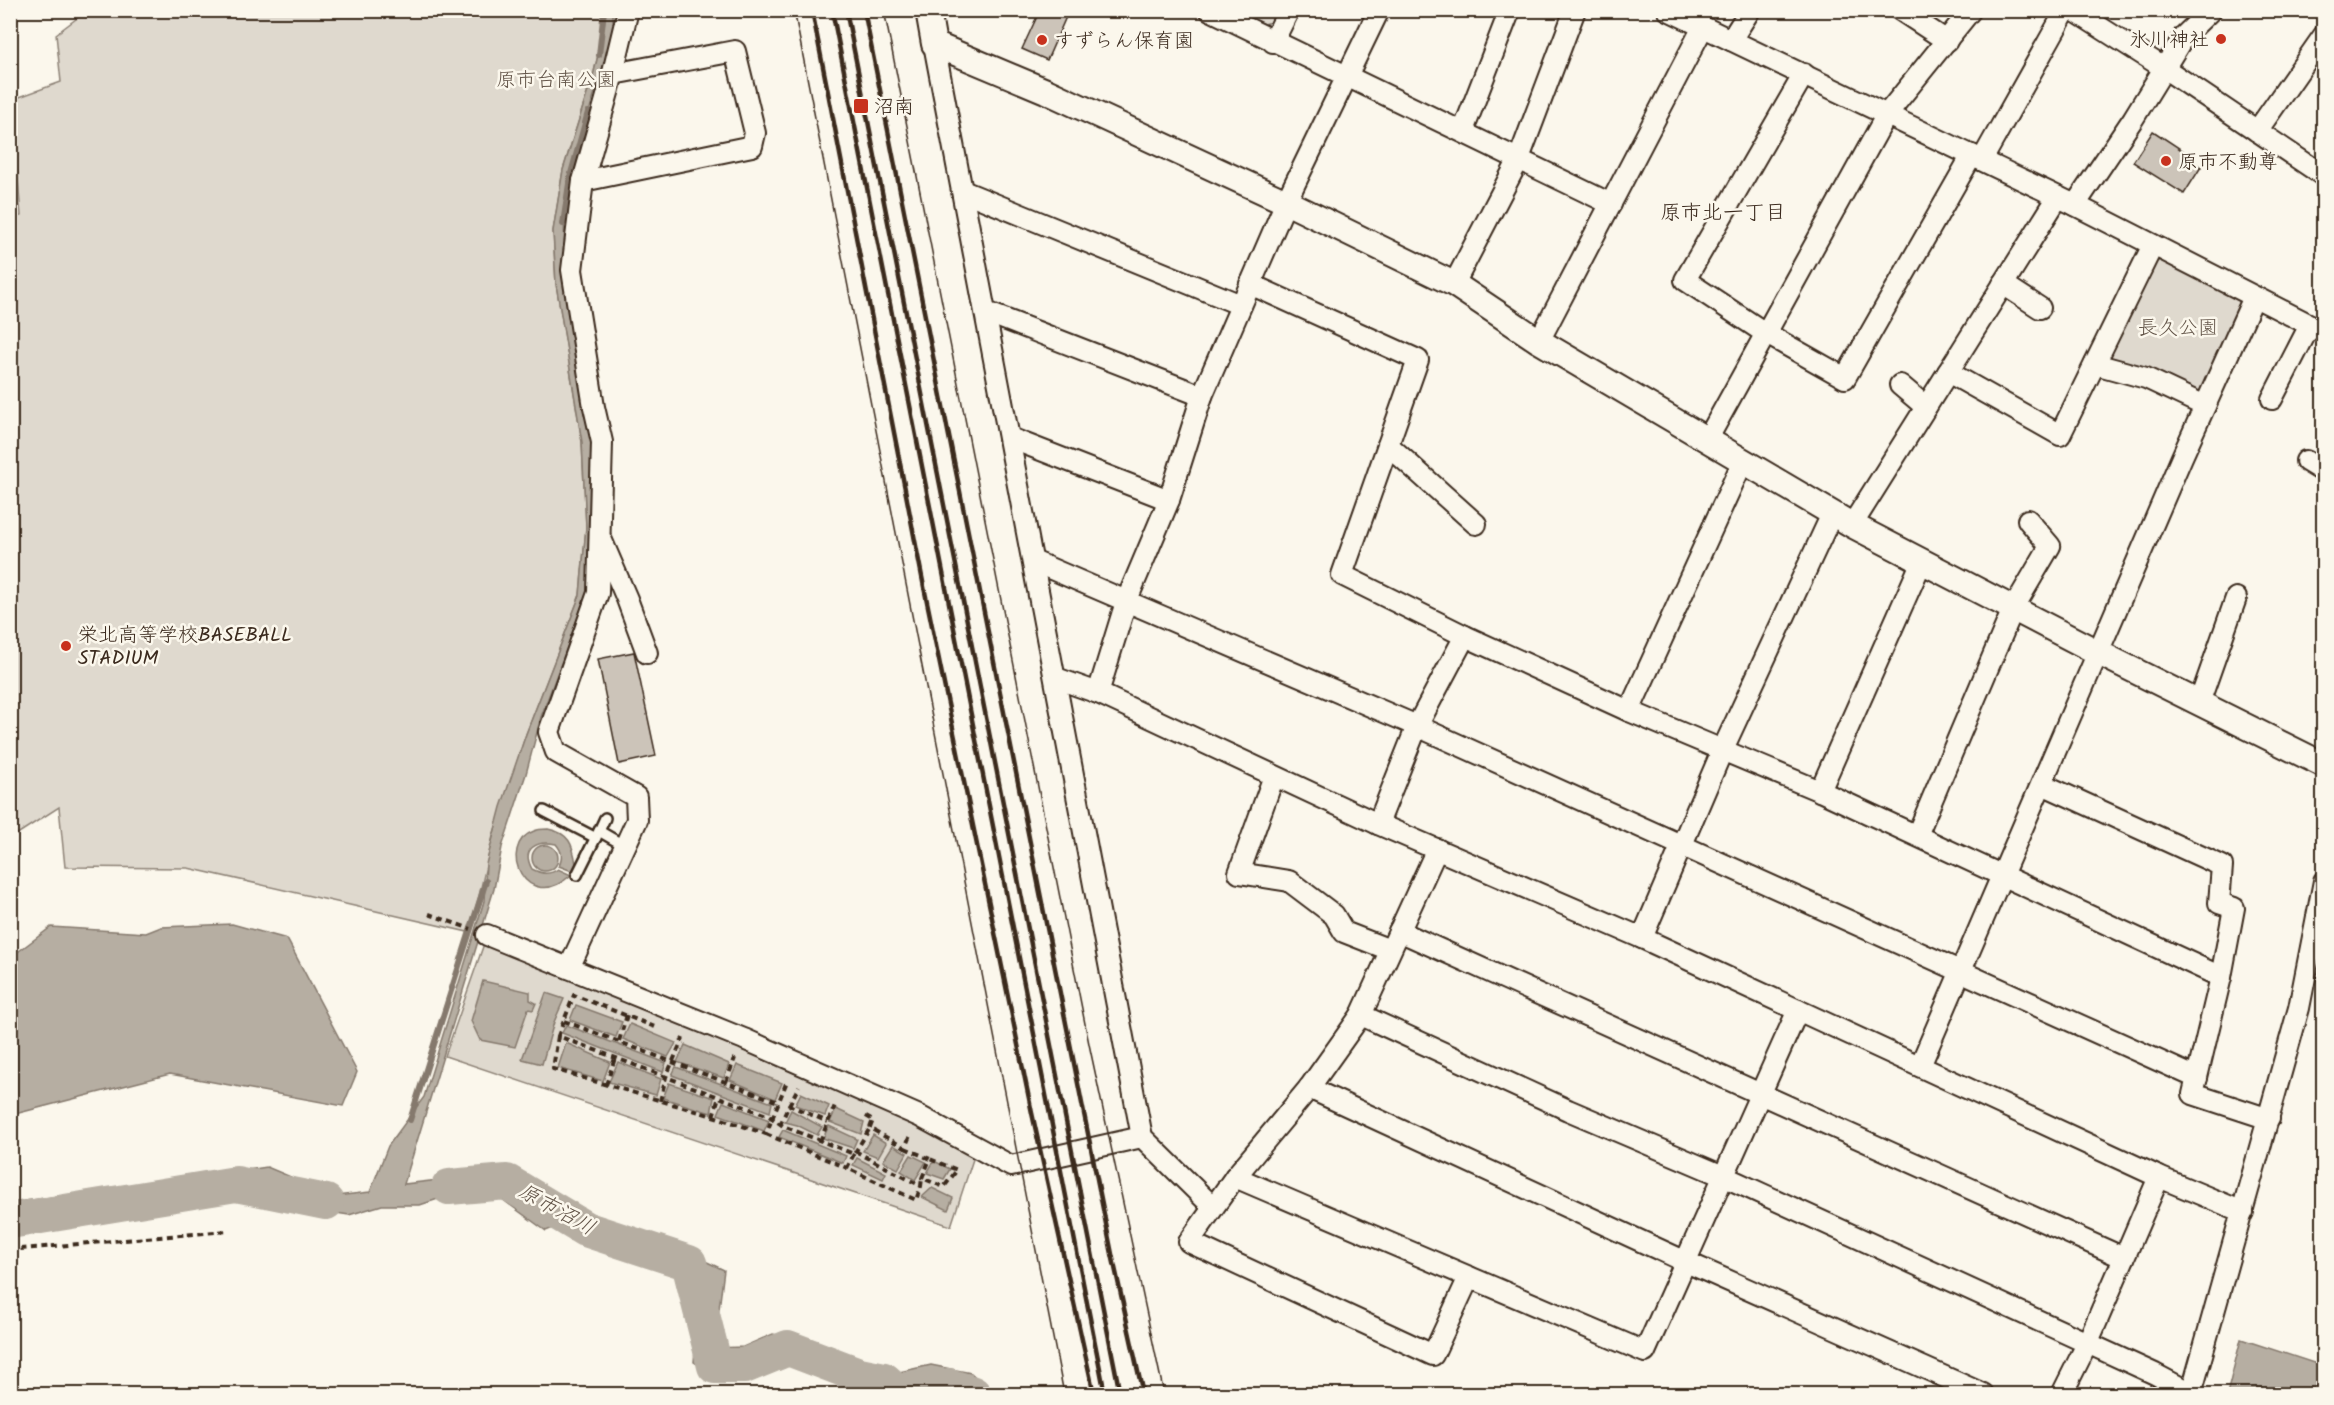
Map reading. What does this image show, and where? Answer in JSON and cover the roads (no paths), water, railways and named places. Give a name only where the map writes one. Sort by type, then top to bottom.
[{"type":"street","points":[[569,968],[637,820],[636,797],[556,753],[549,732],[598,593],[602,442],[594,408],[572,270],[583,181],[628,10]]},
{"type":"street","points":[[927,10],[1034,561],[1142,1137],[1213,1207]]},
{"type":"street","points":[[1210,10],[1611,204]]},
{"type":"street","points":[[1273,42],[1289,10]]},
{"type":"street","points":[[1098,693],[1126,602],[1169,500],[1202,396],[1286,202],[1379,10]]},
{"type":"street","points":[[1463,131],[1510,10]]},
{"type":"street","points":[[1454,284],[1518,160],[1575,10]]},
{"type":"street","points":[[1668,10],[2067,201],[2317,328],[2272,399]]},
{"type":"street","points":[[1731,40],[1750,10]]},
{"type":"street","points":[[1900,10],[1947,42]]},
{"type":"street","points":[[1707,440],[1887,114],[1971,10]]},
{"type":"street","points":[[1804,74],[1685,280],[1765,333],[1845,378],[2066,10]]},
{"type":"street","points":[[2073,10],[2164,68],[2324,176]]},
{"type":"street","points":[[1642,938],[1722,751],[1842,520],[1926,406],[2003,284],[2067,201],[2164,68],[2184,36],[2211,10]]},
{"type":"street","points":[[1539,341],[1703,27]]},
{"type":"street","points":[[2257,131],[2324,35]]},
{"type":"street","points":[[934,44],[1046,91],[1286,202],[1454,284],[1539,341],[1842,520],[2099,653],[2324,765]]},
{"type":"street","points":[[583,181],[752,146],[755,133],[735,51],[612,74]]},
{"type":"street","points":[[963,191],[1241,305]]},
{"type":"street","points":[[1948,372],[2060,435],[2153,245]]},
{"type":"street","points":[[1250,284],[1419,360],[1342,575],[1465,636],[1629,711],[1820,791],[2221,977]]},
{"type":"street","points":[[2003,284],[2040,308]]},
{"type":"street","points":[[1920,1066],[2254,297]]},
{"type":"street","points":[[986,312],[1202,396]]},
{"type":"street","points":[[2095,364],[2146,378],[2205,406]]},
{"type":"street","points":[[1900,385],[1926,406]]},
{"type":"street","points":[[1010,438],[1169,500]]},
{"type":"street","points":[[1388,445],[1476,524]]},
{"type":"street","points":[[1629,711],[1743,461]]},
{"type":"street","points":[[2306,461],[2324,472]]},
{"type":"street","points":[[1917,835],[2013,609],[2050,546],[2028,520]]},
{"type":"street","points":[[598,533],[627,599],[647,653]]},
{"type":"street","points":[[1034,561],[1418,726],[2198,1078]]},
{"type":"street","points":[[1820,791],[1922,561]]},
{"type":"street","points":[[2199,703],[2236,598]]},
{"type":"street","points":[[1378,824],[1418,726],[1465,636]]},
{"type":"street","points":[[1056,678],[1098,693],[1378,824],[1642,938],[2159,1177],[2243,1212]]},
{"type":"street","points":[[1274,776],[1239,873],[1289,881],[1334,915],[1344,932],[1390,950]]},
{"type":"street","points":[[2042,784],[2222,866],[2219,903],[2234,908],[2221,977],[2193,1094],[2269,1119]]},
{"type":"street","points":[[1437,849],[1361,1015],[1309,1088],[1235,1177],[1188,1242],[1433,1355],[1469,1277]]},
{"type":"street","points":[[1361,1015],[1568,1110],[1723,1176],[2191,1394],[2299,1008],[2324,881]]},
{"type":"street","points":[[1399,931],[2124,1258]]},
{"type":"street","points":[[487,935],[744,1039],[919,1116],[1011,1166],[1142,1137]]},
{"type":"street","points":[[1235,1177],[1645,1352],[1798,1010]]},
{"type":"street","points":[[1309,1088],[1684,1261],[1983,1395]]},
{"type":"street","points":[[2062,1395],[2087,1344],[2159,1177]]},
{"type":"lane","points":[[544,811],[625,846]]},
{"type":"lane","points":[[577,875],[605,818]]},
{"type":"waterway","points":[[599,55],[604,10]]},
{"type":"waterway","points":[[563,224],[570,177],[588,112]]},
{"type":"waterway","points":[[410,1120],[486,881]]},
{"type":"waterway","name":"原市沼川","points":[[449,1187],[507,1182],[585,1229],[689,1263],[715,1366],[744,1366],[788,1348],[859,1375],[884,1380],[900,1394],[948,1386],[973,1394]]},
{"type":"waterway","name":"原市沼川","points":[[10,1221],[236,1184],[326,1202]]},
{"type":"tram line","points":[[794,10],[1064,1394]]},
{"type":"tram line","points":[[884,10],[1089,1044],[1164,1394]]},
{"type":"railway","points":[[812,10],[924,587],[1032,1113],[1094,1394]]},
{"type":"railway","points":[[832,10],[1105,1394]]},
{"type":"railway","points":[[846,10],[1120,1394]]},
{"type":"railway","points":[[864,10],[1112,1254],[1143,1394]]},
{"type":"place","name":"氷川神社","points":[[2221,39]]},
{"type":"place","name":"すずらん保育園","points":[[1042,40]]},
{"type":"place","name":"沼南","points":[[861,106]]},
{"type":"place","name":"原市不動尊","points":[[2166,161]]},
{"type":"place","name":"栄北高等学校BASEBALL STADIUM","points":[[66,646]]},
{"type":"district","name":"原市北一丁目","points":[[1723,212]]},
{"type":"park label","name":"原市台南公園","points":[[556,79]]},
{"type":"park label","name":"長久公園","points":[[2178,327]]}]
